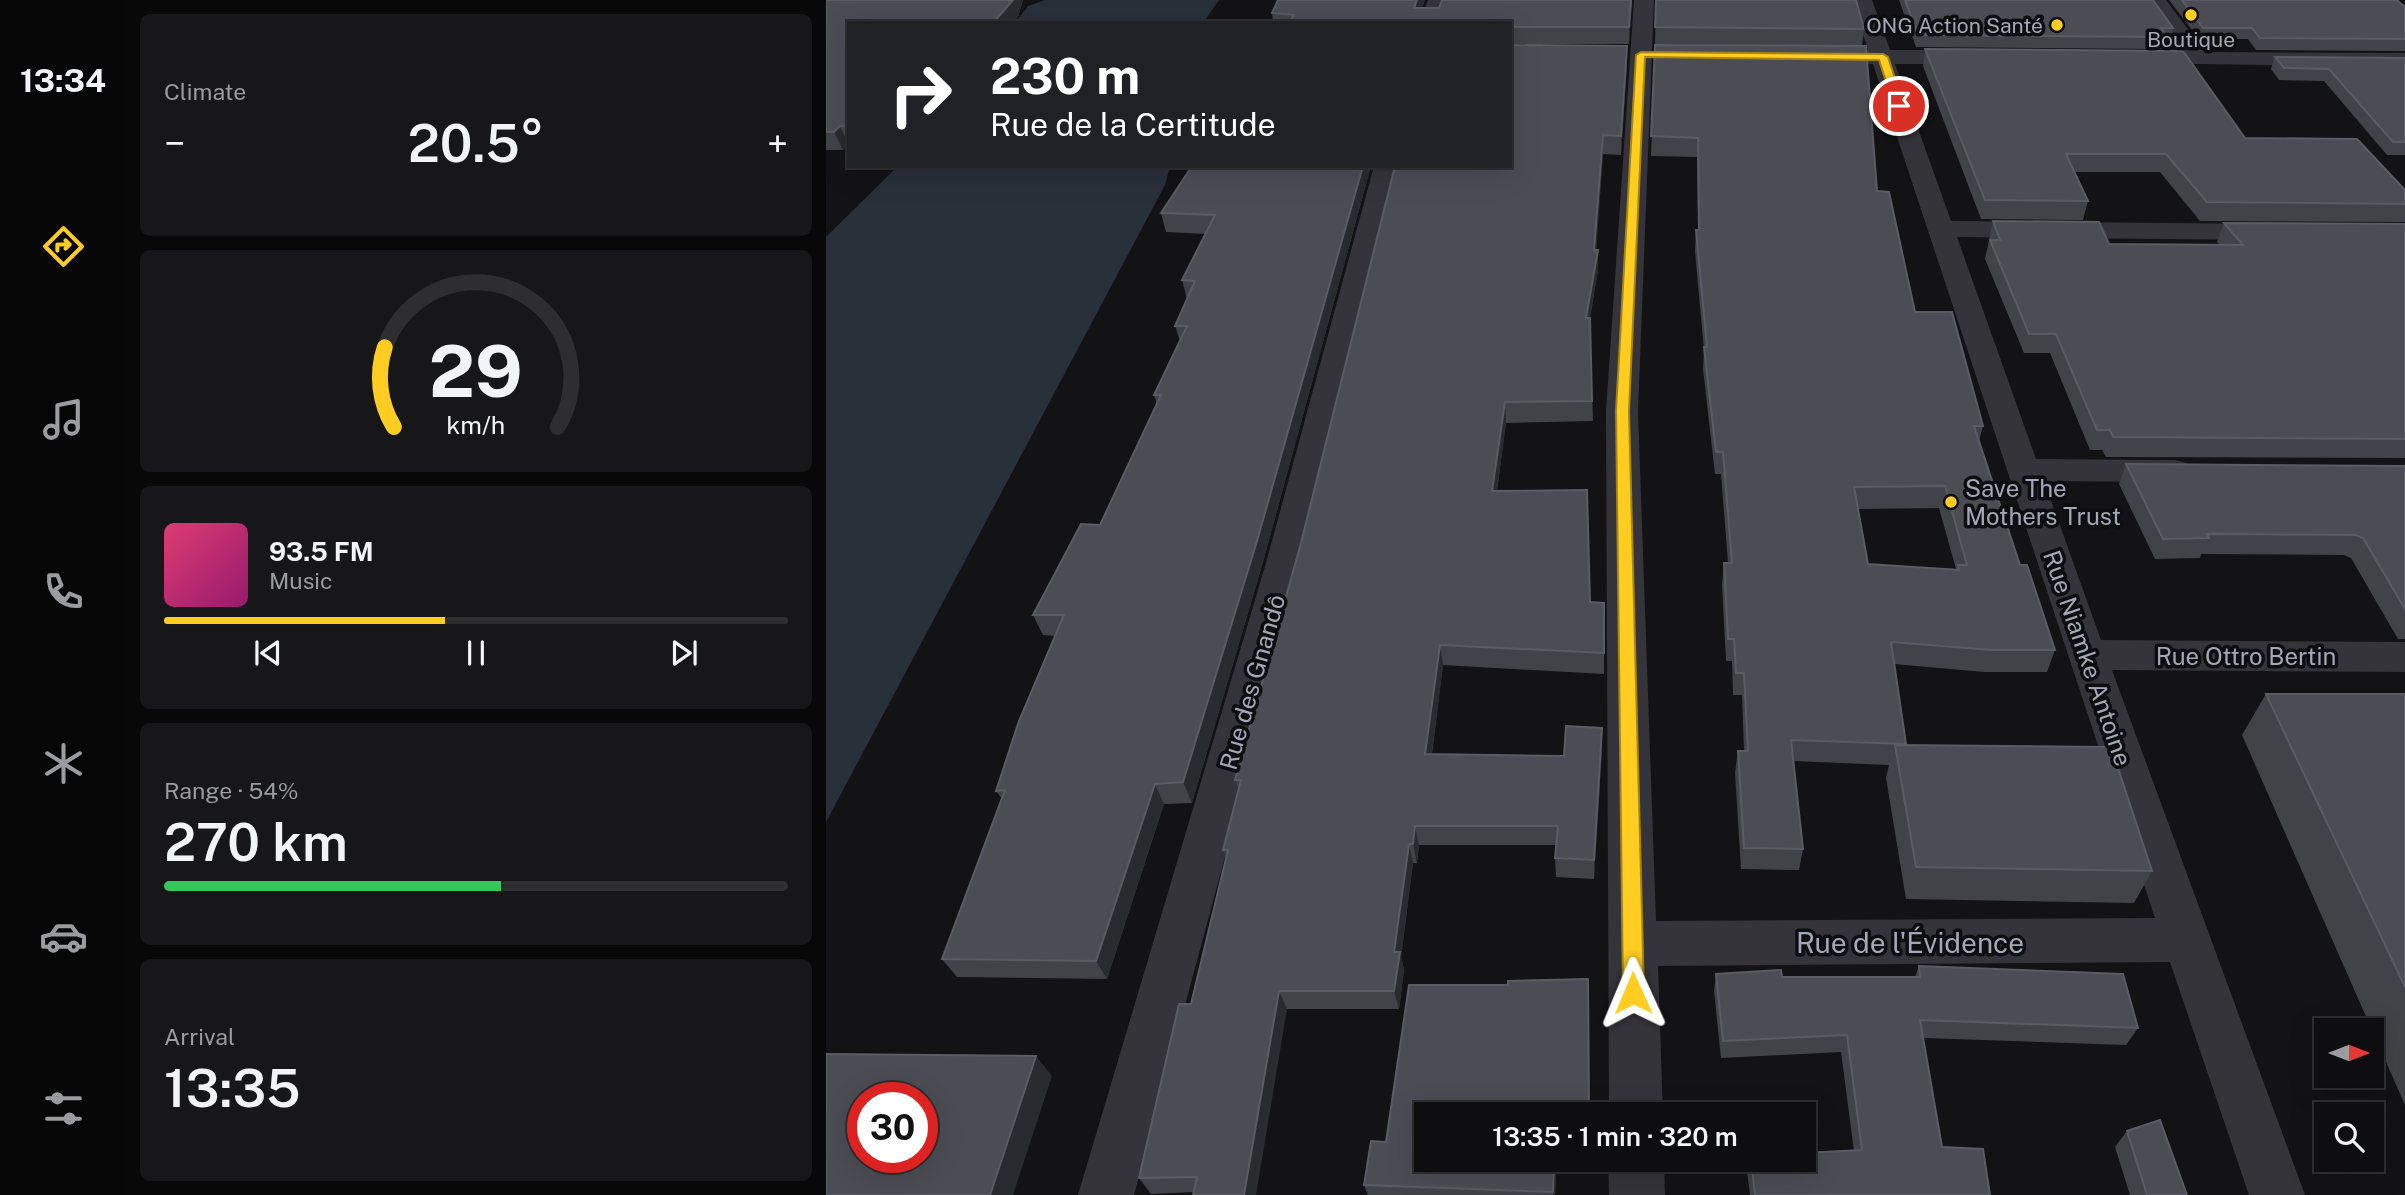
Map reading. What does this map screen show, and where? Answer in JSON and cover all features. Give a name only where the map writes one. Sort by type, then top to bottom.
[{"type":"street","points":[[1429,21],[1437,0]]},
{"type":"street","points":[[1636,1102],[1622,411],[1644,0]]},
{"type":"street","name":"Rue Niamke Antoine","points":[[1862,0],[2086,655],[2277,1195]]},
{"type":"street","points":[[2155,0],[2200,59]]},
{"type":"street","points":[[1843,57],[1993,58]]},
{"type":"street","points":[[2117,58],[2405,60]]},
{"type":"street","name":"Rue des Gnandô","points":[[1105,1195],[1285,563],[1386,168]]},
{"type":"street","points":[[1940,229],[2295,232]]},
{"type":"street","points":[[2023,470],[2200,471]]},
{"type":"street","name":"Rue Ottro Bertin","points":[[2086,655],[2405,657]]},
{"type":"street","name":"Rue de l'Évidence","points":[[1632,944],[2189,940]]},
{"type":"street","points":[[1636,1172],[1637,1195]]},
{"type":"shaded area","points":[[1045,0],[1219,0],[1204,21],[1017,21],[1028,6]]},
{"type":"shaded area","points":[[896,168],[1169,168],[1165,185],[826,822],[826,237]]},
{"type":"building","points":[[826,0],[1013,0],[995,21],[847,21],[847,126],[840,126],[834,132],[826,132]]},
{"type":"building","points":[[1278,0],[1417,0],[1414,8],[1439,8],[1442,0],[1631,0],[1629,27],[1512,27],[1512,21],[1290,21],[1294,15],[1272,13]]},
{"type":"building","points":[[1656,0],[1856,0],[1864,29],[1655,27]]},
{"type":"building","points":[[1905,0],[2153,0],[2173,28],[2161,28],[2168,37],[1918,35]]},
{"type":"building","points":[[2182,0],[2397,0],[2405,6],[2405,39],[2260,38],[2252,28],[2203,28]]},
{"type":"building","points":[[1512,45],[1627,46],[1621,136],[1603,135],[1594,250],[1598,250],[1586,318],[1590,318],[1592,401],[1505,402],[1492,491],[1587,490],[1590,602],[1604,603],[1604,653],[1440,645],[1425,754],[1564,756],[1566,726],[1602,728],[1594,860],[1555,858],[1558,826],[1415,826],[1413,844],[1409,844],[1394,952],[1400,952],[1394,991],[1279,991],[1244,1195],[1193,1195],[1197,1177],[1139,1178],[1179,1004],[1191,1004],[1228,850],[1223,850],[1241,780],[1235,780],[1301,543],[1395,168],[1512,168]]},
{"type":"building","points":[[1655,45],[1866,46],[1877,191],[1889,192],[1915,312],[1952,312],[1983,426],[1974,426],[2020,565],[2027,565],[2055,650],[1992,650],[1891,642],[1906,744],[1791,740],[1803,849],[1744,848],[1738,751],[1748,751],[1744,673],[1736,673],[1734,639],[1728,639],[1724,563],[1732,563],[1723,452],[1716,452],[1704,347],[1707,347],[1696,230],[1699,230],[1698,138],[1651,136]],"holes":[[[1945,486],[1967,565],[1958,565],[1959,570],[1868,564],[1854,487]]]},
{"type":"building","points":[[1925,49],[2183,51],[2245,138],[2357,139],[2405,190],[2405,204],[2207,202],[2166,154],[2066,154],[2088,201],[1985,200]]},
{"type":"building","points":[[2275,57],[2405,58],[2405,142],[2393,142],[2329,69],[2284,68]]},
{"type":"building","points":[[1191,168],[1362,168],[1257,541],[1183,782],[1155,784],[1096,961],[942,959],[1005,790],[996,791],[1019,721],[1064,615],[1033,615],[1081,524],[1100,525],[1161,395],[1154,395],[1187,326],[1175,326],[1195,281],[1182,280],[1215,215],[1161,213]]},
{"type":"building","points":[[1993,221],[2099,222],[2109,244],[2243,245],[2224,223],[2405,224],[2405,439],[2113,437],[2110,430],[2097,430],[2056,334],[2029,334],[1990,240],[2000,240]]},
{"type":"building","points":[[2126,464],[2405,466],[2405,609],[2363,538],[2356,535],[2207,534],[2209,538],[2163,539]]},
{"type":"building","points":[[2266,694],[2405,694],[2405,987]]},
{"type":"building","points":[[1895,745],[2111,747],[2152,871],[1916,867]]},
{"type":"building","points":[[1919,966],[2123,974],[2138,1028],[1920,1020],[1942,1147],[1983,1149],[1990,1195],[1755,1195],[1752,1172],[1816,1172],[1816,1152],[1862,1150],[1847,1035],[1723,1041],[1716,974],[1781,970],[1782,977],[1920,977]]},
{"type":"building","points":[[1588,979],[1589,1102],[1414,1102],[1414,1172],[1554,1172],[1553,1192],[1364,1185],[1371,1141],[1386,1142],[1409,985],[1508,985],[1508,981]]},
{"type":"building","points":[[826,1054],[1036,1056],[990,1195],[826,1195]]},
{"type":"building","points":[[2160,1120],[2187,1195],[2147,1195],[2127,1131]]},
{"type":"place","name":"Boutique","points":[[2191,15]]},
{"type":"place","name":"ONG Action Santé","points":[[2057,25]]},
{"type":"place","name":"Save The Mothers Trust","points":[[1951,502]]},
{"type":"route","points":[[1633,993],[1622,411],[1641,55],[1883,57],[1899,106]]}]
